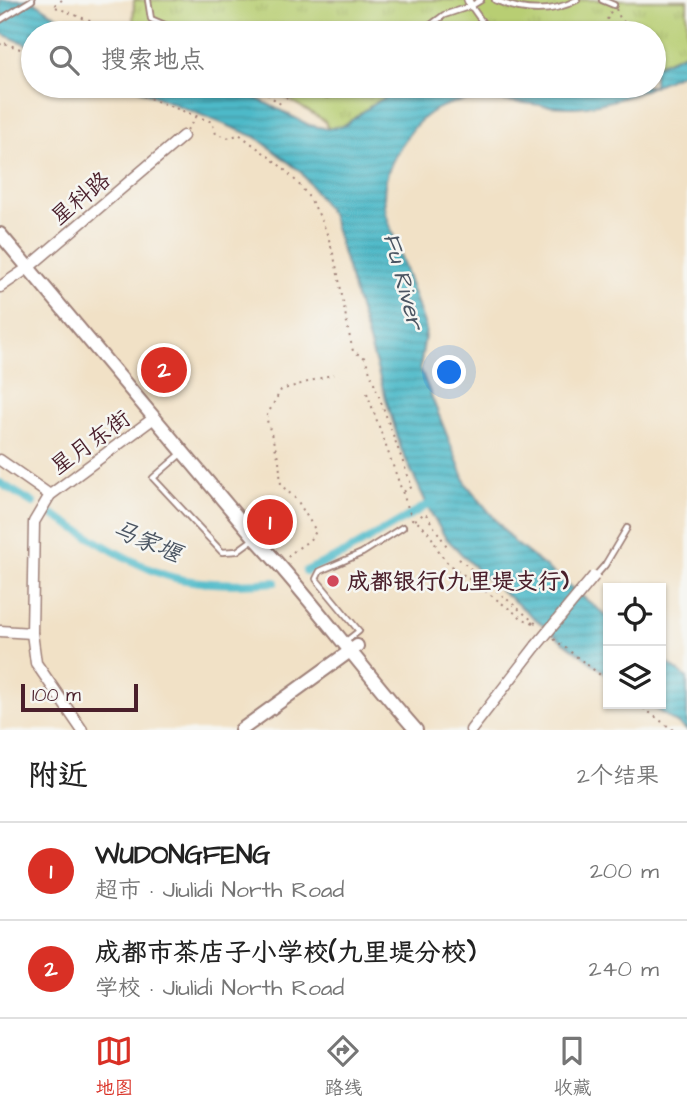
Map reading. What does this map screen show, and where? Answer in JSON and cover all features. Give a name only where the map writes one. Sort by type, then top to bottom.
[{"type":"street","name":"星科路","points":[[0,287],[28,268],[183,136]]},
{"type":"street","points":[[0,234],[350,647],[416,730]]},
{"type":"street","name":"星月东街","points":[[82,730],[36,663],[32,633],[34,522],[50,495],[154,418]]},
{"type":"street","points":[[0,460],[50,495]]},
{"type":"street","points":[[471,730],[596,574]]},
{"type":"street","points":[[0,631],[32,633]]},
{"type":"street","points":[[241,730],[350,647]]},
{"type":"lane","points":[[0,20],[32,0]]},
{"type":"lane","points":[[148,0],[151,19],[156,21]]},
{"type":"lane","points":[[436,21],[469,3],[481,0]]},
{"type":"lane","points":[[495,0],[532,11],[552,9],[577,0]]},
{"type":"lane","points":[[602,0],[614,5]]},
{"type":"lane","points":[[469,3],[482,21]]},
{"type":"lane","points":[[183,453],[153,478],[222,552],[237,551],[255,538]]},
{"type":"lane","points":[[350,647],[359,631],[316,579],[320,570],[362,553],[403,527]]},
{"type":"lane","points":[[596,574],[627,528]]},
{"type":"path","points":[[62,0],[53,6],[90,21]]},
{"type":"path","points":[[606,21],[614,5]]},
{"type":"path","points":[[614,5],[623,21]]},
{"type":"path","points":[[0,45],[2,42],[21,49]]},
{"type":"path","points":[[149,98],[212,122],[216,134],[230,138],[239,134],[296,181],[323,221],[333,247],[353,351],[365,358],[412,487],[401,493]]},
{"type":"path","points":[[272,98],[282,105]]},
{"type":"path","points":[[183,136],[197,116]]},
{"type":"path","points":[[280,565],[295,549],[312,541],[316,531],[297,500],[281,485],[279,460],[266,417],[281,390],[334,374]]},
{"type":"path","points":[[367,393],[413,520],[434,540],[441,557],[523,620],[536,624]]},
{"type":"path","points":[[413,520],[425,513],[448,548]]},
{"type":"path","points":[[459,559],[544,630]]},
{"type":"path","points":[[455,568],[463,563]]},
{"type":"path","points":[[552,636],[603,677]]},
{"type":"path","points":[[645,709],[673,730]]},
{"type":"green space","points":[[134,0],[687,0],[687,52],[666,62],[666,21],[133,21]]},
{"type":"green space","points":[[286,98],[384,98],[345,125],[328,129],[325,121]]},
{"type":"water","points":[[0,0],[32,0],[68,21],[21,21],[21,42],[0,33]]},
{"type":"water","points":[[687,52],[687,71],[666,81],[666,62]]},
{"type":"water","name":"Fu River","points":[[160,98],[256,98],[309,125],[328,129],[345,125],[384,98],[622,98],[575,107],[484,100],[449,104],[428,114],[411,131],[391,163],[384,189],[387,217],[426,329],[420,368],[467,485],[513,541],[603,613],[603,671],[480,573],[445,537],[401,449],[331,214],[301,172],[256,137]]},
{"type":"water","points":[[666,662],[687,678],[687,730],[656,709],[666,709]]},
{"type":"waterway","name":"马家堰","points":[[0,483],[33,503]]},
{"type":"waterway","name":"马家堰","points":[[306,571],[345,553],[436,500]]},
{"type":"waterway","name":"马家堰","points":[[52,514],[120,554],[174,578],[218,583],[275,582]]},
{"type":"place","name":"成都市茶店子小学校(九里堤分校)","points":[[164,370]]},
{"type":"place","name":"WUDONGFENG","points":[[270,522]]},
{"type":"place","name":"成都银行(九里堤支行)","points":[[333,581]]}]
